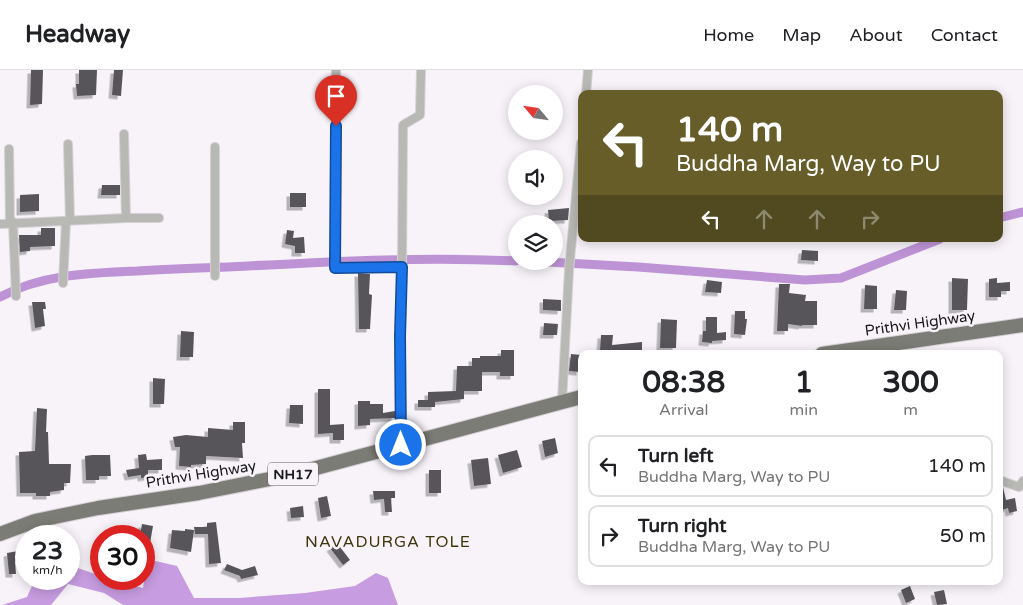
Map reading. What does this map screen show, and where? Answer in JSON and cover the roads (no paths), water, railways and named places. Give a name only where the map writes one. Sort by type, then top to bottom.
[{"type":"highway","name":"Prithvi Highway","points":[[850,350],[1023,325]]},
{"type":"highway","name":"Prithvi Highway","points":[[0,534],[35,522],[98,508],[200,493],[290,475],[578,398]]},
{"type":"street","points":[[336,70],[335,268],[402,267]]},
{"type":"street","points":[[401,445],[400,336],[403,125],[420,116],[421,70]]},
{"type":"street","points":[[586,90],[588,70]]},
{"type":"street","points":[[124,134],[126,218]]},
{"type":"street","points":[[63,283],[68,221],[68,144]]},
{"type":"street","points":[[215,147],[216,276]]},
{"type":"street","points":[[9,149],[16,296]]},
{"type":"street","points":[[562,401],[569,270],[578,175]]},
{"type":"street","points":[[0,224],[11,222],[159,218]]},
{"type":"street","points":[[1003,481],[1018,487],[1023,480]]},
{"type":"waterway","points":[[1003,217],[1022,212]]},
{"type":"waterway","points":[[563,263],[805,280],[841,278],[932,242]]},
{"type":"waterway","points":[[0,297],[16,289],[49,279],[102,273],[372,260],[508,261]]},
{"type":"district","name":"NAVADURGA TOLE","points":[[388,542]]}]
